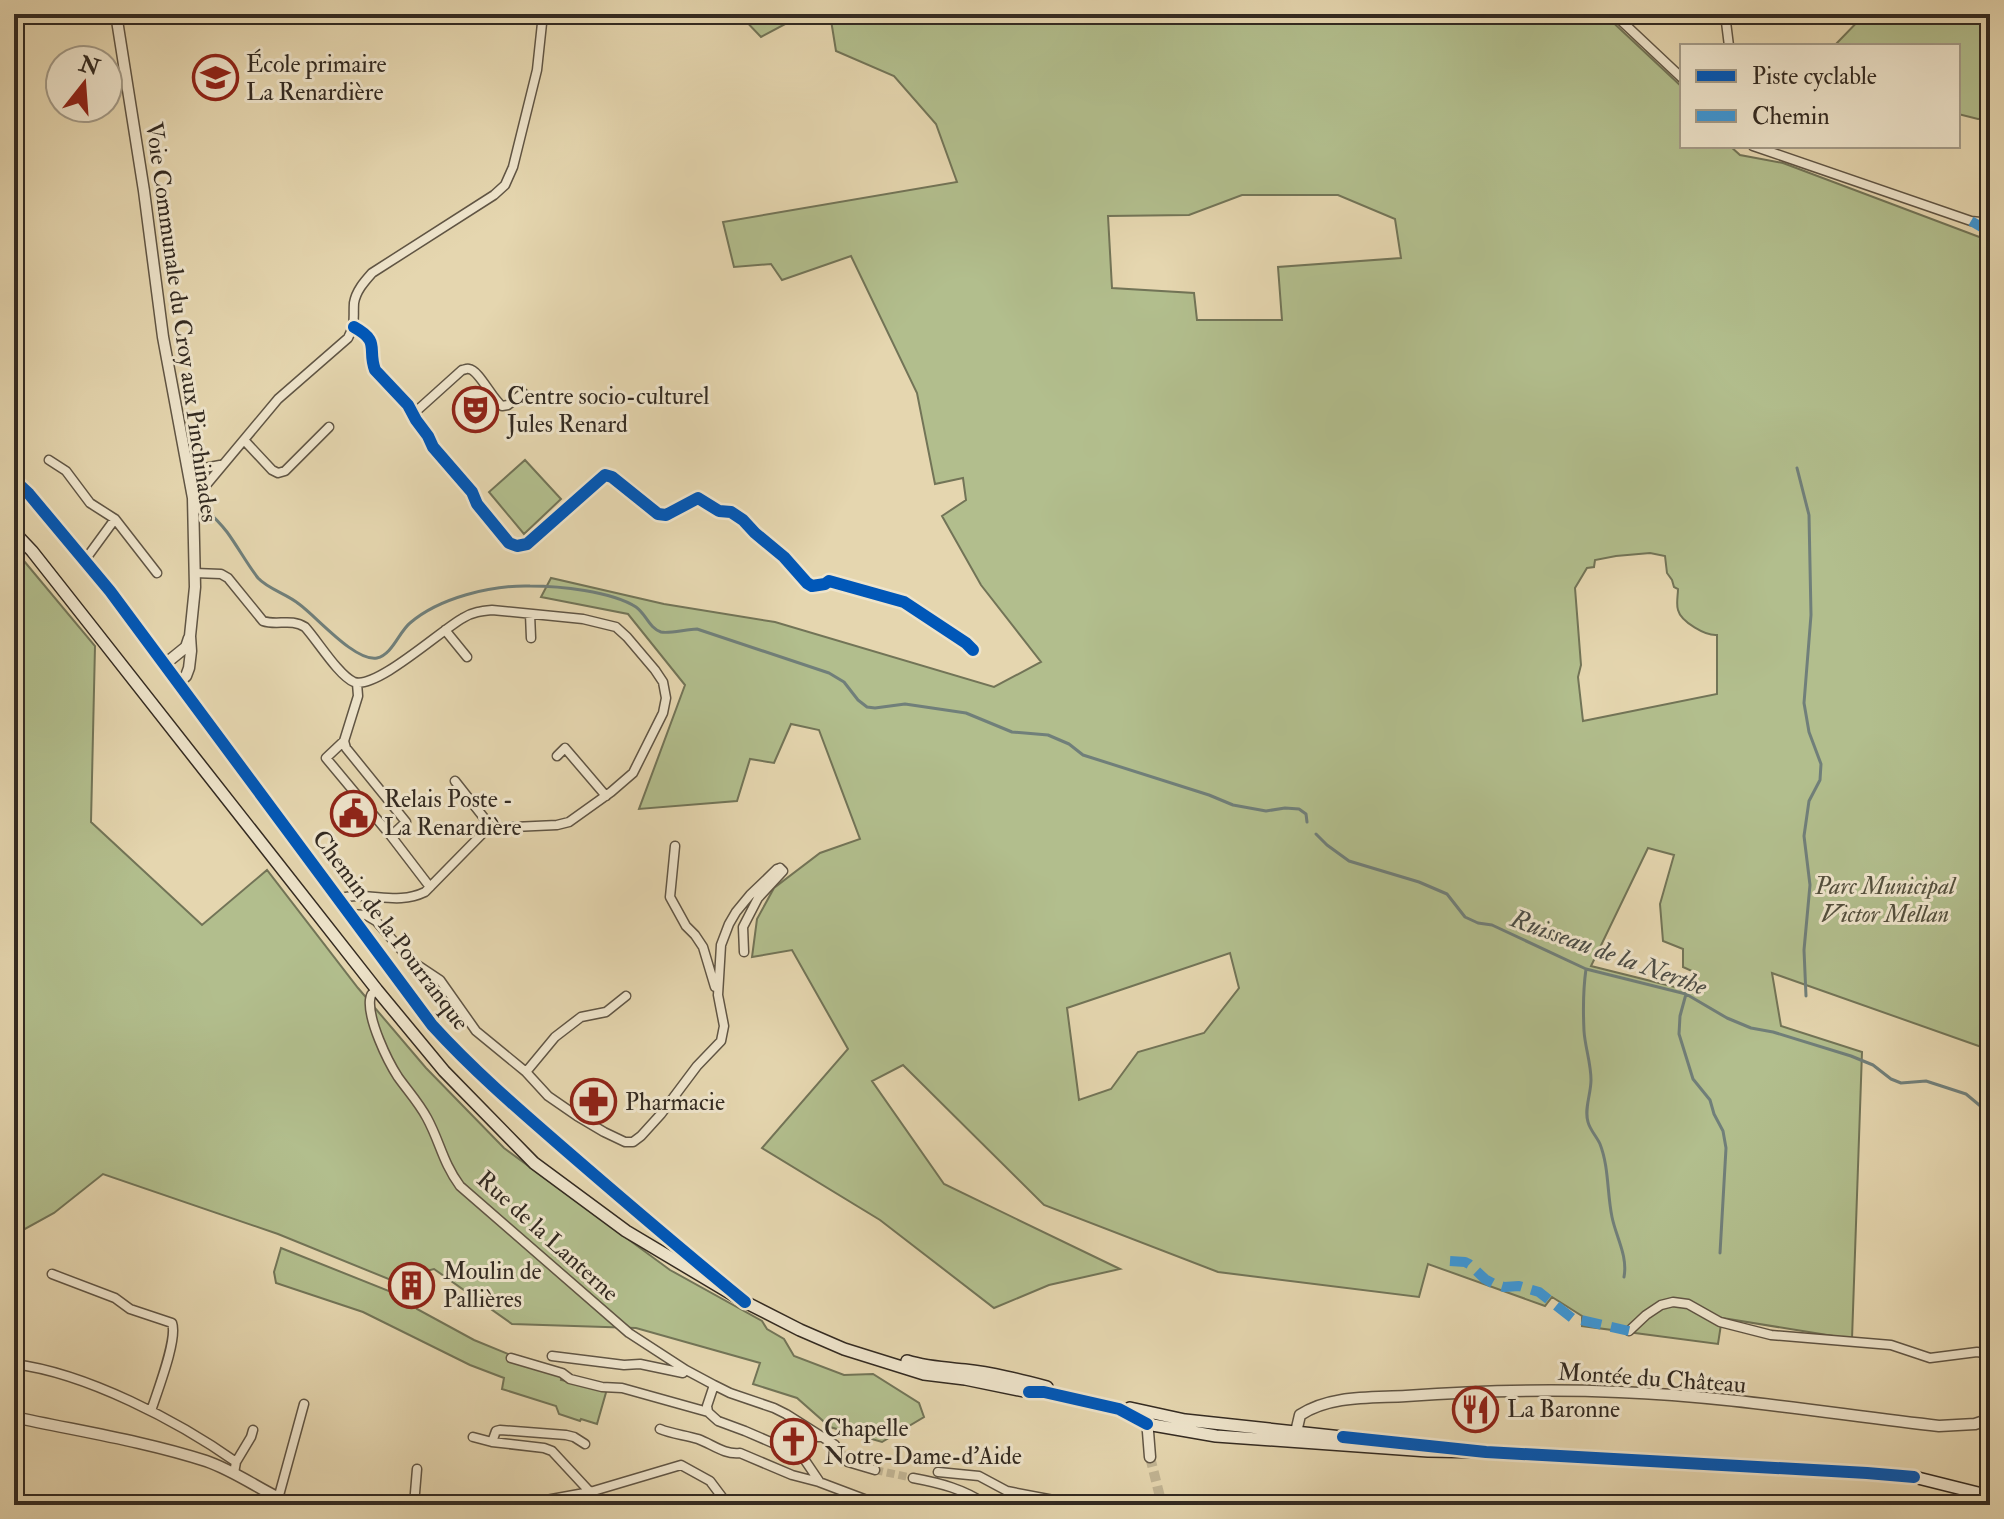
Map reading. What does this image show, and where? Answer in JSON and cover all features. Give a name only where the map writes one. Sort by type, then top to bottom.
[{"type":"main road","points":[[14,523],[32,551]]},
{"type":"main road","points":[[14,532],[444,1071],[534,1163],[626,1231],[745,1302],[800,1330],[844,1349],[924,1374],[1102,1404],[1216,1436],[1281,1440],[1303,1435]]},
{"type":"main road","points":[[1147,1418],[1486,1452],[1914,1477],[1990,1496]]},
{"type":"street","name":"Voie Communale du Croy aux Pinchinades","points":[[116,14],[163,337],[192,490],[195,573],[189,668],[179,682]]},
{"type":"street","points":[[192,490],[207,484],[278,399],[348,338],[354,327],[354,301],[361,285],[372,273],[505,185],[513,167],[537,70],[543,14]]},
{"type":"street","points":[[1614,14],[1680,76]]},
{"type":"street","points":[[1720,14],[1726,22],[1729,44]]},
{"type":"street","points":[[1762,148],[1971,221],[1990,223]]},
{"type":"street","points":[[354,327],[370,340],[375,370],[408,405],[433,447],[472,492],[477,504],[509,543],[517,546],[527,544],[605,475],[612,477],[658,514],[666,515],[698,498],[719,511],[731,512],[784,557],[812,586],[829,581],[904,602],[973,650]]},
{"type":"street","points":[[412,415],[462,370],[475,371],[502,406],[523,393],[528,398]]},
{"type":"street","points":[[244,440],[278,473],[285,471],[329,427]]},
{"type":"street","points":[[49,460],[66,471],[90,503],[115,519],[157,573]]},
{"type":"street","points":[[189,471],[221,465]]},
{"type":"street","points":[[14,480],[85,560],[165,664],[186,647],[190,636]]},
{"type":"street","points":[[85,560],[115,519]]},
{"type":"street","points":[[195,573],[221,574],[228,578],[263,621],[299,623],[305,627],[341,671],[357,683],[368,682],[381,675],[463,617],[492,610],[583,619],[616,627],[663,682],[666,698],[663,713],[633,773],[569,822],[492,828],[483,833],[430,887],[414,897],[338,898]]},
{"type":"street","points":[[530,614],[531,638]]},
{"type":"street","points":[[445,630],[467,657]]},
{"type":"street","name":"Chemin de la Pourranque","points":[[165,664],[432,1025],[463,1058],[647,1221],[745,1302]]},
{"type":"street","points":[[357,683],[358,696],[344,741],[326,758],[430,887]]},
{"type":"street","points":[[344,741],[346,748],[406,822],[391,836]]},
{"type":"street","points":[[557,756],[565,748],[606,796]]},
{"type":"street","points":[[455,781],[492,828]]},
{"type":"street","points":[[349,914],[366,915],[376,921],[410,960],[440,980],[476,1031],[526,1072],[548,1096],[625,1142],[633,1142],[721,1041],[724,1026],[703,947],[686,926],[670,897],[675,846]]},
{"type":"street","points":[[718,995],[721,945],[729,924],[750,895],[780,868],[783,871],[758,898],[743,927],[744,952]]},
{"type":"street","name":"Rue de la Lanterne","points":[[377,990],[370,999],[371,1015],[381,1042],[396,1074],[424,1111],[450,1171],[460,1186],[619,1326],[714,1385],[774,1408],[838,1447],[848,1462],[875,1470]]},
{"type":"street","points":[[526,1072],[555,1037],[581,1017],[606,1012],[626,996]]},
{"type":"street","points":[[647,1221],[652,1246]]},
{"type":"street","points":[[52,1274],[115,1298],[130,1309],[172,1323],[175,1330],[172,1344],[151,1411]]},
{"type":"street","points":[[1629,1331],[1661,1305],[1673,1302],[1688,1304],[1720,1322],[1771,1335],[1891,1345],[1930,1358],[1977,1352],[1990,1354]]},
{"type":"street","points":[[552,1356],[624,1365],[640,1364],[683,1373],[686,1370]]},
{"type":"street","points":[[511,1358],[562,1373],[570,1379],[602,1387],[622,1388],[708,1412],[718,1421],[798,1450],[819,1482]]},
{"type":"street","points":[[14,1364],[86,1382],[151,1411],[278,1499],[294,1505]]},
{"type":"street","points":[[708,1412],[714,1385]]},
{"type":"street","name":"Montée du Château","points":[[1303,1435],[1310,1408],[1331,1402],[1523,1391],[1617,1392],[1713,1399],[1939,1426],[1975,1424],[1990,1419]]},
{"type":"street","points":[[278,1499],[304,1404]]},
{"type":"street","points":[[14,1417],[235,1468]]},
{"type":"street","points":[[1147,1418],[1150,1457]]},
{"type":"street","points":[[660,1429],[700,1440],[726,1452],[740,1453],[792,1475],[880,1505]]},
{"type":"street","points":[[235,1468],[253,1430]]},
{"type":"street","points":[[492,1442],[493,1435],[500,1430],[566,1435],[585,1444]]},
{"type":"street","points":[[787,1430],[821,1437]]},
{"type":"street","points":[[473,1437],[552,1451],[590,1492]]},
{"type":"street","points":[[519,1505],[590,1492],[681,1465],[710,1481],[728,1505]]},
{"type":"street","points":[[414,1505],[417,1469]]},
{"type":"street","points":[[938,1472],[979,1476],[1007,1491],[1080,1505]]},
{"type":"street","points":[[913,1478],[942,1483],[987,1505]]},
{"type":"green space","points":[[739,14],[804,14],[761,37]]},
{"type":"green space","name":"Parc Municipal Victor Mellan","points":[[830,14],[1604,14],[1680,85],[1680,148],[1732,148],[1740,155],[1783,163],[1990,241],[1990,1050],[1772,973],[1781,1026],[1862,1052],[1852,1339],[1722,1318],[1718,1344],[1582,1326],[1582,1316],[1552,1297],[1545,1306],[1428,1264],[1419,1297],[1218,1272],[1044,1205],[903,1065],[872,1081],[944,1184],[1120,1269],[1049,1285],[994,1308],[880,1220],[762,1148],[848,1049],[792,950],[752,957],[757,919],[774,888],[820,853],[860,839],[819,730],[791,724],[774,763],[750,759],[737,801],[639,809],[685,685],[628,614],[541,597],[551,578],[664,604],[775,622],[994,687],[1041,662],[981,585],[942,516],[966,500],[963,478],[935,484],[917,393],[851,256],[782,280],[771,264],[734,267],[723,222],[957,182],[936,124],[894,76],[836,51]],"holes":[[[1242,195],[1338,195],[1395,219],[1401,258],[1278,267],[1282,320],[1197,320],[1194,293],[1112,288],[1108,216],[1189,215]],[[1650,553],[1665,556],[1667,573],[1678,589],[1680,615],[1694,627],[1717,635],[1717,694],[1583,721],[1575,588],[1587,568],[1594,567],[1595,560]],[[1648,848],[1674,855],[1660,904],[1663,941],[1683,949],[1683,967],[1692,971],[1687,990],[1591,966]],[[1230,953],[1239,988],[1204,1033],[1138,1052],[1111,1089],[1079,1100],[1067,1008]]]},
{"type":"green space","points":[[1865,14],[1990,14],[1990,118],[1960,114],[1960,44],[1836,44]]},
{"type":"green space","points":[[525,460],[561,499],[524,534],[489,492]]},
{"type":"green space","points":[[14,549],[95,646],[91,822],[202,925],[267,870],[358,988],[426,1068],[504,1148],[670,1270],[762,1321],[767,1329],[784,1339],[794,1356],[844,1375],[873,1374],[919,1403],[924,1417],[882,1442],[830,1427],[797,1398],[753,1384],[760,1363],[636,1328],[512,1324],[434,1269],[391,1280],[278,1234],[103,1174],[54,1213],[14,1235]]},
{"type":"green space","points":[[281,1248],[419,1303],[417,1309],[474,1340],[562,1376],[561,1380],[607,1389],[597,1424],[559,1414],[556,1406],[502,1389],[504,1378],[470,1365],[363,1312],[276,1283],[274,1272]]},
{"type":"waterway","points":[[1797,468],[1809,515],[1811,615],[1804,703],[1809,732],[1821,764],[1820,780],[1809,801],[1804,836],[1810,885],[1804,950],[1806,996]]},
{"type":"waterway","name":"Ruisseau de la Nerthe","points":[[202,506],[227,532],[262,582],[294,600],[347,646],[368,657],[377,658],[387,653],[406,627],[422,614],[466,595],[515,586],[584,590],[636,607],[661,632],[697,629],[829,673],[844,682],[867,707],[905,704],[966,713],[1012,732],[1048,735],[1069,744],[1083,755],[1233,805],[1266,811],[1299,809],[1306,814],[1307,822]]},
{"type":"waterway","name":"Ruisseau de la Nerthe","points":[[1316,834],[1349,861],[1419,882],[1447,894],[1465,917],[1492,925],[1586,969],[1686,994],[1751,1028],[1851,1056],[1873,1065],[1901,1083],[1926,1081],[1966,1094],[1990,1114]]},
{"type":"waterway","points":[[1586,969],[1584,1031],[1591,1080],[1587,1117],[1603,1153],[1612,1217],[1624,1262],[1624,1277]]},
{"type":"waterway","points":[[1686,994],[1679,1034],[1693,1079],[1710,1100],[1723,1131],[1726,1148],[1720,1253]]},
{"type":"tunnel","points":[[1150,1457],[1162,1505]]},
{"type":"tunnel","points":[[875,1470],[913,1478]]},
{"type":"marked path","points":[[1971,221],[1990,232]]},
{"type":"marked path","points":[[1450,1261],[1469,1264],[1494,1284],[1519,1286],[1539,1292],[1572,1318],[1629,1331]]},
{"type":"cycle path","points":[[354,327],[370,341],[375,370],[408,405],[433,447],[472,492],[477,504],[509,543],[517,546],[527,544],[605,475],[612,477],[658,514],[666,515],[698,498],[719,511],[731,512],[784,557],[812,586],[829,581],[904,602],[973,650]]},
{"type":"cycle path","points":[[14,480],[110,591],[432,1025],[528,1118],[745,1302]]},
{"type":"cycle path","points":[[1029,1392],[1044,1392],[1119,1409],[1147,1424]]},
{"type":"cycle path","points":[[1343,1437],[1486,1452],[1914,1477]]},
{"type":"place","name":"École primaire La Renardière","points":[[215,78]]},
{"type":"place","name":"Centre socio-culturel Jules Renard","points":[[476,410]]},
{"type":"place","name":"Relais Poste - La Renardière","points":[[353,813]]},
{"type":"place","name":"Pharmacie","points":[[594,1102]]},
{"type":"place","name":"Moulin de Pallières","points":[[412,1285]]},
{"type":"place","name":"La Baronne","points":[[1476,1409]]},
{"type":"place","name":"Chapelle Notre-Dame-d'Aide","points":[[793,1442]]}]
